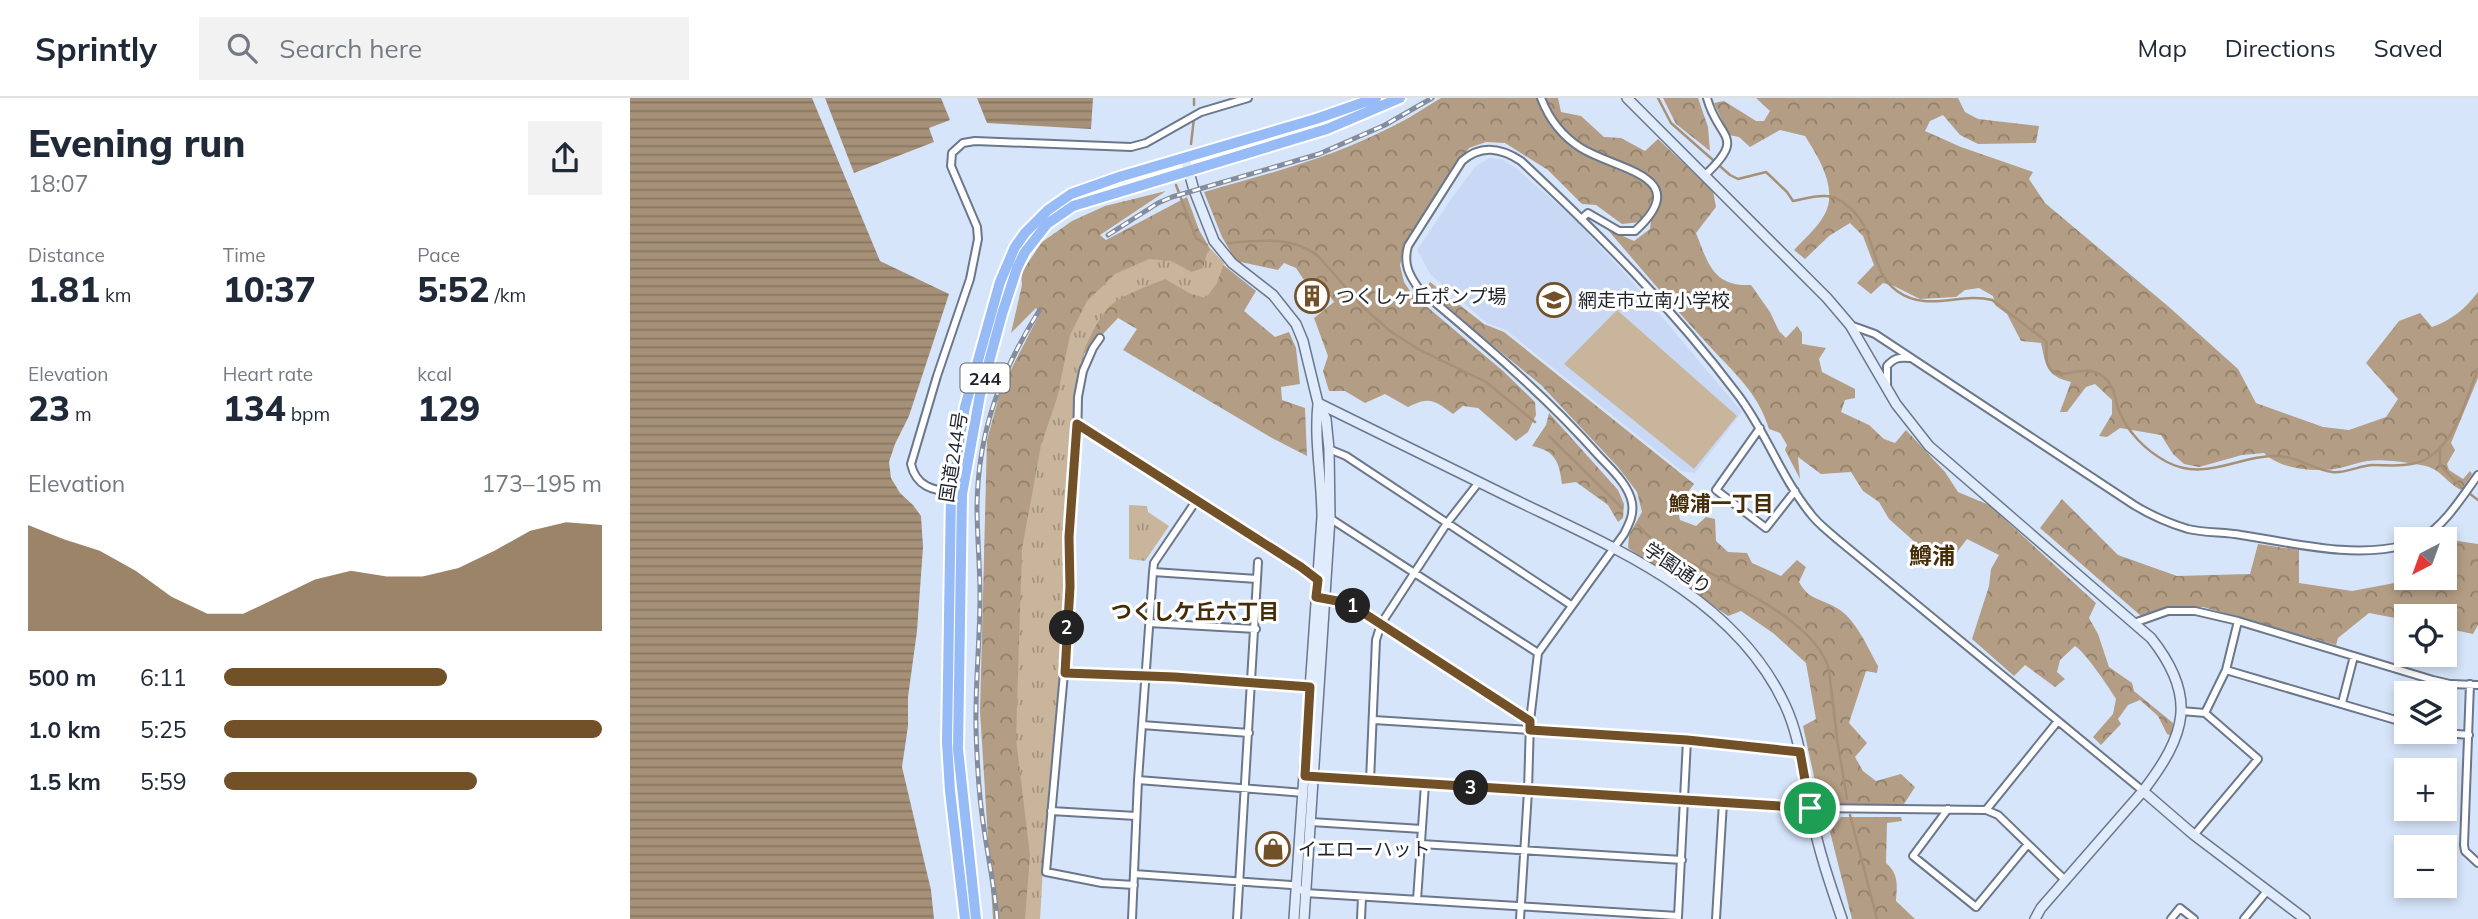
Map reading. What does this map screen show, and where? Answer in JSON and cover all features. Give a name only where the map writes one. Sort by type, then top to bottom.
[{"type":"highway","name":"国道244号","points":[[965,919],[947,742],[957,494],[965,407],[1000,282],[1015,247],[1048,210],[1071,194],[1119,177],[1373,102],[1400,98]]},
{"type":"highway","name":"国道244号","points":[[976,919],[958,749],[957,494],[980,395],[1017,268],[1035,237],[1047,224],[1073,206],[1326,129],[1373,102]]},
{"type":"street","points":[[957,494],[925,487],[913,474],[911,464],[970,279],[978,239],[976,227],[951,166],[952,153],[962,144],[975,141],[1131,148],[1146,143],[1201,112],[1248,98]]},
{"type":"street","points":[[1541,98],[1552,120],[1573,143],[1589,153],[1637,171],[1648,180],[1658,199],[1655,210],[1635,231],[1619,231],[1588,213],[1581,219]]},
{"type":"street","points":[[1627,98],[1827,298],[1850,325],[1887,388],[1929,446],[2151,638],[2168,662],[2179,688],[2181,711],[2174,746],[2143,791],[2041,908],[2035,919]]},
{"type":"street","points":[[1704,176],[1724,155],[1728,144],[1726,133],[1710,109],[1707,98]]},
{"type":"street","points":[[1520,919],[1530,721],[1538,653],[1614,548],[1632,518],[1632,503],[1626,488],[1569,422],[1524,378],[1419,289],[1409,276],[1405,257],[1415,235],[1462,161],[1471,153],[1491,149],[1500,150],[1521,161],[1632,271],[1688,334],[1729,383],[1760,428],[1812,516],[2194,835],[2305,919]]},
{"type":"street","points":[[1185,158],[1214,241],[1232,263],[1273,295],[1296,324],[1304,341],[1318,403],[1326,419],[1329,449],[1321,597],[1308,794],[1294,919]]},
{"type":"street","points":[[1850,325],[1875,334],[2134,505],[2168,523],[2192,530],[2239,534],[2318,547],[2365,550],[2394,546]]},
{"type":"street","points":[[1100,338],[1083,371],[1078,397],[1069,537],[1070,587],[1065,673],[1046,872],[1102,883],[1134,885]]},
{"type":"street","points":[[1887,388],[1887,366],[1900,357],[1910,359]]},
{"type":"street","points":[[1318,403],[1317,419],[1326,517]]},
{"type":"street","name":"学園通り","points":[[1318,403],[1614,548],[1693,598],[1751,650],[1765,668],[1786,707],[1800,752],[1810,808],[1842,919]]},
{"type":"street","points":[[1077,424],[1322,580]]},
{"type":"street","points":[[1760,428],[1716,490],[1766,528],[1795,491]]},
{"type":"street","points":[[1329,449],[1346,456],[1571,604]]},
{"type":"street","points":[[2436,527],[2478,475]]},
{"type":"street","points":[[1370,781],[1376,640],[1381,624],[1447,523],[1479,482]]},
{"type":"street","points":[[1132,919],[1138,780],[1154,563],[1196,501]]},
{"type":"street","points":[[1326,517],[1538,653]]},
{"type":"street","points":[[1237,919],[1258,562]]},
{"type":"street","points":[[1153,572],[1257,579]]},
{"type":"street","points":[[1321,597],[1348,603],[1530,721]]},
{"type":"street","points":[[2134,623],[2168,611],[2194,611],[2238,621],[2433,680],[2474,684],[2464,845],[2465,851],[2478,863]]},
{"type":"street","points":[[2205,713],[2226,670],[2238,621]]},
{"type":"street","points":[[1149,623],[1256,629]]},
{"type":"street","points":[[2342,703],[2354,656]]},
{"type":"street","points":[[2226,670],[2394,719]]},
{"type":"street","points":[[1065,673],[1146,675],[1314,688]]},
{"type":"street","points":[[2181,711],[2205,713],[2258,759],[2194,835]]},
{"type":"street","points":[[1374,720],[1687,740],[1800,752]]},
{"type":"street","points":[[1986,810],[2058,721]]},
{"type":"street","points":[[1142,725],[1249,733]]},
{"type":"street","points":[[2457,734],[2469,735]]},
{"type":"street","points":[[1134,874],[1296,886],[1305,893],[1678,917],[1687,740]]},
{"type":"street","points":[[1309,777],[1810,808],[1986,810],[1998,815],[2066,881]]},
{"type":"street","points":[[1138,780],[1308,794]]},
{"type":"street","points":[[1418,900],[1424,784]]},
{"type":"street","points":[[1304,919],[1311,822],[1308,794]]},
{"type":"street","points":[[1716,919],[1723,802]]},
{"type":"street","points":[[1948,809],[1913,856],[1976,906],[2028,844]]},
{"type":"street","points":[[1051,811],[1136,816]]},
{"type":"street","points":[[1311,822],[1422,829]]},
{"type":"street","points":[[1421,844],[1682,860]]},
{"type":"street","points":[[2244,919],[2267,891]]},
{"type":"street","points":[[1361,919],[1362,897]]},
{"type":"street","points":[[2171,919],[2180,908],[2194,919]]},
{"type":"shaded area","points":[[630,98],[812,98],[880,261],[949,294],[909,416],[889,462],[891,478],[900,493],[921,516],[923,547],[917,631],[902,767],[931,890],[934,919],[630,919]]},
{"type":"shaded area","points":[[825,98],[941,98],[950,120],[929,128],[934,142],[854,173]]},
{"type":"shaded area","points":[[977,98],[1093,98],[1091,129],[987,123]]},
{"type":"shaded area","name":"網走市立南小学校","points":[[1489,158],[1502,159],[1517,169],[1572,217],[1629,278],[1742,412],[1695,473],[1682,471],[1506,330],[1487,323],[1431,275],[1417,250],[1476,166]]},
{"type":"green space","points":[[1441,98],[1558,98],[1561,112],[1581,116],[1604,137],[1621,138],[1645,151],[1658,139],[1713,191],[1716,207],[1696,233],[1714,271],[1728,282],[1751,285],[1786,338],[1797,326],[1802,333],[1802,344],[1826,348],[1819,359],[1822,372],[1855,389],[1855,398],[1845,400],[1841,412],[1869,425],[1884,439],[1895,443],[1906,430],[1945,472],[1958,492],[1989,505],[2096,603],[2089,618],[2098,634],[2109,667],[2132,683],[2134,691],[2173,723],[2172,736],[2167,734],[2158,716],[2140,700],[2128,705],[2118,719],[2121,724],[2101,745],[2093,737],[2113,714],[2116,699],[2079,649],[2075,646],[2060,660],[2057,672],[2065,679],[2055,687],[2025,665],[2014,676],[1972,639],[1989,586],[1991,569],[1999,555],[1967,539],[1951,560],[1925,543],[1917,544],[1889,519],[1879,502],[1863,491],[1851,472],[1821,474],[1798,457],[1800,479],[1785,450],[1787,445],[1780,433],[1769,429],[1750,391],[1607,229],[1634,241],[1650,229],[1651,221],[1622,224],[1596,205],[1582,204],[1548,170],[1505,143],[1486,142],[1469,148],[1410,236],[1400,265],[1404,282],[1412,294],[1503,371],[1535,402],[1536,415],[1528,432],[1516,441],[1478,408],[1463,406],[1453,414],[1432,401],[1422,401],[1408,407],[1385,394],[1365,403],[1345,391],[1329,391],[1323,371],[1328,356],[1314,318],[1334,302],[1320,282],[1304,280],[1296,268],[1284,263],[1278,270],[1236,261],[1222,237],[1204,192],[1298,165],[1367,139]]},
{"type":"green space","points":[[1663,98],[1698,98],[1708,127],[1710,151],[1676,124]]},
{"type":"green space","points":[[1756,98],[1958,98],[1965,112],[1978,119],[2039,126],[2036,143],[1978,144],[1960,135],[1943,115],[1930,121],[1925,131],[1961,147],[2033,172],[2029,179],[2045,203],[2238,369],[2256,403],[2323,427],[2349,430],[2386,417],[2398,399],[2366,363],[2399,321],[2420,313],[2432,327],[2458,313],[2478,292],[2478,378],[2451,443],[2455,450],[2447,464],[2449,470],[2463,479],[2470,471],[2472,474],[2461,490],[2433,469],[2394,461],[2367,461],[2335,469],[2316,470],[2287,466],[2264,453],[2242,455],[2199,467],[2184,464],[2173,454],[2161,435],[2120,428],[2107,437],[2099,436],[2112,414],[2112,400],[2095,384],[2086,387],[2067,412],[2060,412],[2071,382],[2052,373],[2044,358],[2041,343],[2021,341],[2007,314],[1995,305],[1993,296],[1979,288],[1965,290],[1956,297],[1920,299],[1883,283],[1871,294],[1857,283],[1874,265],[1863,236],[1850,223],[1829,236],[1805,259],[1794,250],[1813,230],[1828,207],[1826,175],[1805,136],[1780,130],[1750,147],[1739,137],[1729,135],[1714,103],[1724,101],[1756,121],[1764,121],[1770,111]]},
{"type":"green space","points":[[1166,191],[1100,235],[1106,240],[1187,197],[1199,230],[1216,259],[1256,291],[1244,311],[1275,337],[1289,332],[1296,348],[1300,384],[1281,387],[1282,400],[1305,408],[1307,456],[1123,350],[1137,329],[1118,318],[1084,354],[1067,440],[1038,919],[993,919],[980,711],[987,440],[1001,389],[1040,313],[1036,308],[1011,333],[1022,285],[1021,273],[1042,242],[1072,221],[1105,206]]},
{"type":"green space","points":[[1211,249],[1224,263],[1217,283],[1206,298],[1191,294],[1165,279],[1127,295],[1105,312],[1093,330],[1082,356],[1070,477],[1059,715],[1040,919],[1025,919],[1030,855],[1016,739],[1022,549],[1041,445],[1057,398],[1070,335],[1087,301],[1115,274],[1149,259],[1171,261],[1192,272],[1203,268],[1207,253]]},
{"type":"green space","points":[[1430,282],[1484,324],[1504,332],[1694,484],[1677,507],[1680,520],[1696,526],[1706,517],[1715,519],[1716,541],[1728,552],[1747,553],[1752,563],[1781,576],[1797,560],[1806,567],[1799,582],[1803,588],[1812,596],[1840,610],[1852,621],[1878,666],[1877,673],[1866,671],[1849,723],[1867,743],[1855,757],[1863,771],[1876,781],[1901,774],[1915,787],[1904,804],[1820,804],[1803,726],[1816,719],[1806,663],[1773,633],[1741,611],[1728,616],[1628,548],[1629,535],[1642,512],[1637,492],[1618,467],[1541,385],[1426,288]]},
{"type":"green space","points":[[1617,310],[1737,416],[1694,469],[1564,364]]},
{"type":"green space","points":[[1549,413],[1618,490],[1624,504],[1623,518],[1618,522],[1608,505],[1576,482],[1562,484],[1555,459],[1546,451],[1532,446],[1546,425]]},
{"type":"green space","points":[[2062,499],[2118,555],[2177,576],[2250,574],[2258,544],[2299,550],[2299,583],[2352,591],[2394,583],[2394,590],[2457,590],[2457,541],[2478,544],[2478,625],[2473,634],[2457,631],[2457,604],[2394,604],[2394,618],[2369,613],[2338,638],[2336,645],[2203,607],[2169,608],[2141,616],[2040,528]]},
{"type":"green space","points":[[1129,505],[1147,506],[1148,512],[1169,526],[1145,561],[1129,559]]},
{"type":"green space","points":[[1841,817],[1901,817],[1902,821],[1887,823],[1886,863],[1895,876],[1896,901],[1915,919],[1852,919],[1830,832]]},
{"type":"waterway","points":[[1194,98],[1194,105]]},
{"type":"waterway","points":[[1658,98],[1671,123],[1730,175],[1738,179],[1766,172],[1793,201],[1829,196],[1845,204],[1863,225],[1881,272],[1897,291],[1920,301],[1968,298],[1992,300],[2046,341],[2046,359],[2051,370],[2057,374],[2088,371],[2106,379],[2131,432],[2152,452],[2180,467],[2206,469],[2271,456],[2289,458],[2337,472],[2368,465],[2416,463],[2429,457],[2449,437],[2463,410],[2478,369]]},
{"type":"waterway","points":[[1191,144],[1194,118]]},
{"type":"waterway","points":[[1176,185],[1196,238],[1207,245]]},
{"type":"waterway","points":[[1228,243],[1276,241],[1309,250],[1319,257],[1363,307],[1390,331],[1418,349],[1486,382],[1535,422]]},
{"type":"waterway","points":[[1549,436],[1622,508]]},
{"type":"waterway","points":[[2440,447],[2440,465],[2478,500]]},
{"type":"waterway","points":[[1638,525],[1662,547],[1782,614],[1820,650],[1829,670],[1847,799]]},
{"type":"waterway","points":[[1850,815],[1877,919]]},
{"type":"railway","points":[[1108,235],[1172,197],[1319,154],[1385,125],[1432,98]]},
{"type":"railway","points":[[997,919],[981,809],[977,756],[980,596],[978,479],[994,404],[1013,357],[1039,311]]},
{"type":"place","name":"つくしヶ丘ポンプ場","points":[[1312,296]]},
{"type":"place","name":"網走市立南小学校","points":[[1554,300]]},
{"type":"place","name":"イエローハット","points":[[1273,849]]},
{"type":"district","name":"鱒浦一丁目","points":[[1721,503]]},
{"type":"district","name":"鱒浦","points":[[1932,555]]},
{"type":"district","name":"つくしケ丘六丁目","points":[[1195,611]]},
{"type":"route","points":[[1077,424],[1301,567],[1318,580],[1316,597],[1348,603],[1530,721],[1530,730],[1687,740],[1800,752],[1810,808],[1305,776],[1310,687],[1146,675],[1065,673],[1070,587],[1069,537],[1077,424]]}]
